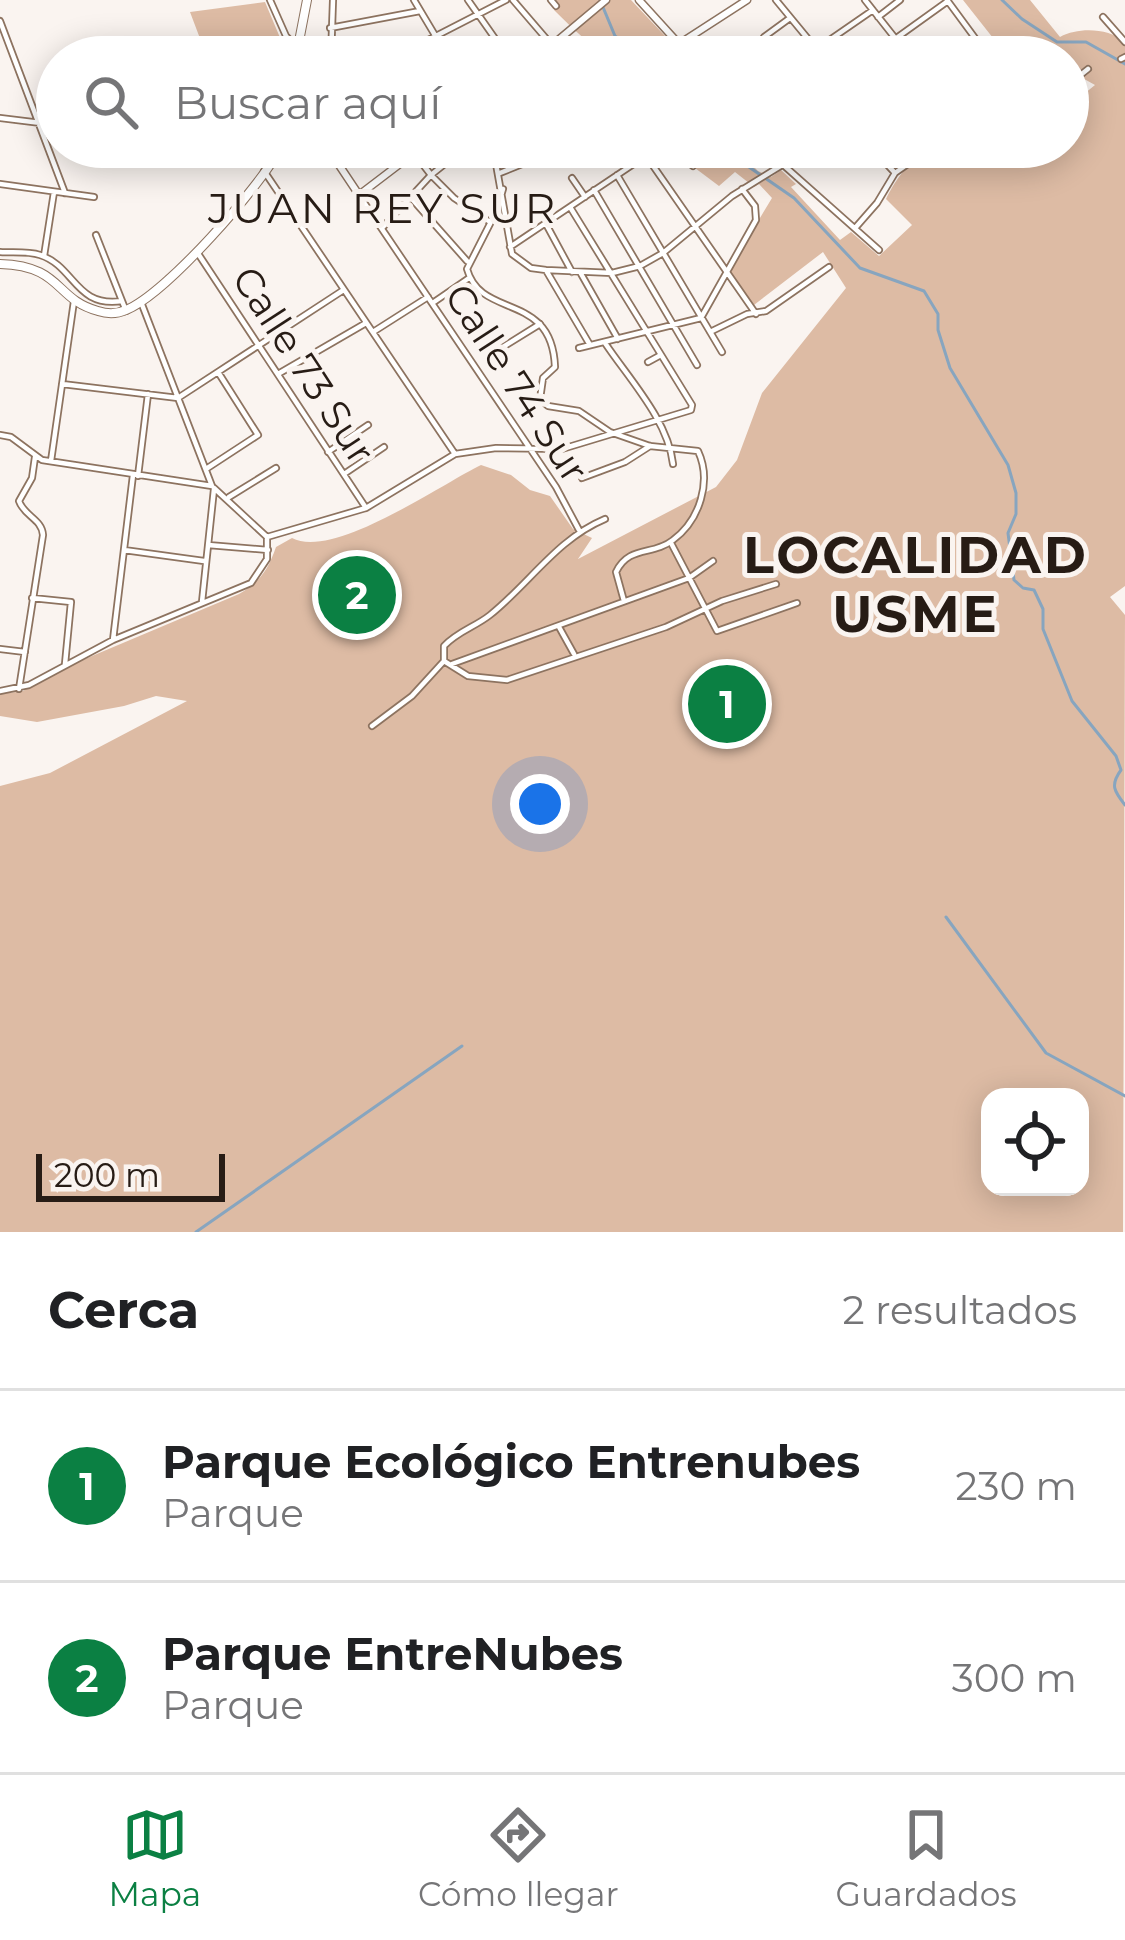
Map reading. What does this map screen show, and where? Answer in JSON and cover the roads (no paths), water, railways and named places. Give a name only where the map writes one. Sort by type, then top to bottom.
[{"type":"main road","points":[[300,36],[307,0]]},
{"type":"main road","points":[[0,264],[41,270],[98,311],[141,302],[197,251],[266,168]]},
{"type":"street","points":[[270,0],[286,36]]},
{"type":"street","points":[[330,36],[333,0]]},
{"type":"street","points":[[414,0],[434,36]]},
{"type":"street","points":[[468,0],[493,36]]},
{"type":"street","points":[[437,36],[510,0],[543,36]]},
{"type":"street","points":[[565,36],[606,0]]},
{"type":"street","points":[[639,0],[672,36]]},
{"type":"street","points":[[691,36],[747,0]]},
{"type":"street","points":[[776,0],[805,36]]},
{"type":"street","points":[[866,0],[894,36]]},
{"type":"street","points":[[878,16],[900,0]]},
{"type":"street","points":[[900,36],[947,0],[974,36]]},
{"type":"street","points":[[842,36],[873,10]]},
{"type":"street","points":[[330,28],[420,11]]},
{"type":"street","points":[[1103,17],[1125,42]]},
{"type":"street","points":[[765,36],[790,18]]},
{"type":"street","points":[[0,21],[36,115]]},
{"type":"street","points":[[0,118],[36,123]]},
{"type":"street","points":[[56,168],[65,193]]},
{"type":"street","name":"Calle 74 Sur","points":[[341,168],[529,447],[579,530]]},
{"type":"street","points":[[359,195],[394,168]]},
{"type":"street","points":[[427,168],[454,198],[490,222]]},
{"type":"street","points":[[383,227],[441,168]]},
{"type":"street","points":[[498,168],[510,247],[517,260],[531,268],[612,273],[640,266],[663,253],[742,189],[778,168]]},
{"type":"street","points":[[499,174],[513,168]]},
{"type":"street","points":[[510,247],[628,168]]},
{"type":"street","points":[[654,168],[756,314]]},
{"type":"street","points":[[786,168],[879,250]]},
{"type":"street","points":[[890,168],[895,173]]},
{"type":"street","points":[[856,227],[902,168]]},
{"type":"street","points":[[264,171],[455,454]]},
{"type":"street","points":[[616,176],[722,352]]},
{"type":"street","points":[[572,178],[585,197]]},
{"type":"street","points":[[0,184],[94,197]]},
{"type":"street","points":[[467,261],[490,222],[502,189]]},
{"type":"street","points":[[580,348],[701,318],[757,214],[742,189]]},
{"type":"street","points":[[595,190],[697,365]]},
{"type":"street","points":[[44,256],[54,192]]},
{"type":"street","points":[[410,197],[467,261],[469,278],[480,292],[539,324],[554,348],[555,368],[543,378],[540,399],[548,406],[579,411],[610,432],[650,446],[698,451],[707,475],[695,514],[671,543],[622,559],[616,572],[624,602]]},
{"type":"street","points":[[267,537],[366,508],[455,454],[562,449],[692,407],[570,207]]},
{"type":"street","points":[[546,223],[618,339]]},
{"type":"street","points":[[0,252],[44,256],[90,298],[124,306],[96,235]]},
{"type":"street","name":"Calle 73 Sur","points":[[197,251],[366,508]]},
{"type":"street","points":[[710,332],[747,314],[766,311],[829,267]]},
{"type":"street","points":[[546,270],[590,345]]},
{"type":"street","points":[[373,332],[469,278]]},
{"type":"street","points":[[62,384],[178,398],[344,289]]},
{"type":"street","points":[[51,461],[74,298]]},
{"type":"street","points":[[141,302],[213,487],[202,604]]},
{"type":"street","points":[[278,374],[366,322]]},
{"type":"street","points":[[490,355],[539,324]]},
{"type":"street","points":[[605,343],[656,418],[671,447],[673,464]]},
{"type":"street","points":[[648,362],[658,356]]},
{"type":"street","points":[[206,469],[257,433],[218,372]]},
{"type":"street","points":[[113,640],[148,394]]},
{"type":"street","points":[[328,452],[368,425]]},
{"type":"street","points":[[0,435],[11,437],[35,457],[51,461],[213,487],[267,537],[268,550],[251,584],[113,640],[19,688],[0,691]]},
{"type":"street","points":[[582,478],[625,462],[650,446]]},
{"type":"street","points":[[343,475],[384,447]]},
{"type":"street","points":[[19,688],[43,536],[40,525],[19,501],[32,478],[35,457]]},
{"type":"street","points":[[227,498],[276,468]]},
{"type":"street","points":[[605,519],[579,530],[540,562],[513,596],[486,619],[453,636],[444,646],[447,663],[468,676],[507,680],[776,584]]},
{"type":"street","points":[[671,543],[717,631],[796,604]]},
{"type":"street","points":[[207,545],[268,550]]},
{"type":"street","points":[[124,550],[205,561]]},
{"type":"street","points":[[372,726],[447,663],[689,578],[713,561]]},
{"type":"street","points":[[32,598],[71,602],[65,664]]},
{"type":"street","points":[[560,627],[575,655]]},
{"type":"street","points":[[0,649],[25,652]]},
{"type":"waterway","points":[[600,0],[615,36]]},
{"type":"waterway","points":[[1002,0],[1048,36]]},
{"type":"waterway","points":[[1089,44],[1125,64]]},
{"type":"waterway","points":[[750,168],[794,198],[860,268],[924,291],[938,314],[950,368],[1008,465],[1016,493],[1016,514],[1008,533],[1014,580],[1034,590],[1043,609],[1043,629],[1072,701],[1116,756],[1121,770],[1115,788],[1125,805]]},
{"type":"waterway","points":[[946,917],[1046,1053],[1125,1096]]},
{"type":"waterway","points":[[196,1232],[462,1046]]},
{"type":"place","name":"Parque EntreNubes","points":[[357,595]]},
{"type":"place","name":"Parque Ecológico Entrenubes","points":[[727,704]]},
{"type":"district","name":"JUAN REY SUR","points":[[383,208]]},
{"type":"district","name":"LOCALIDAD USME","points":[[916,584]]}]
